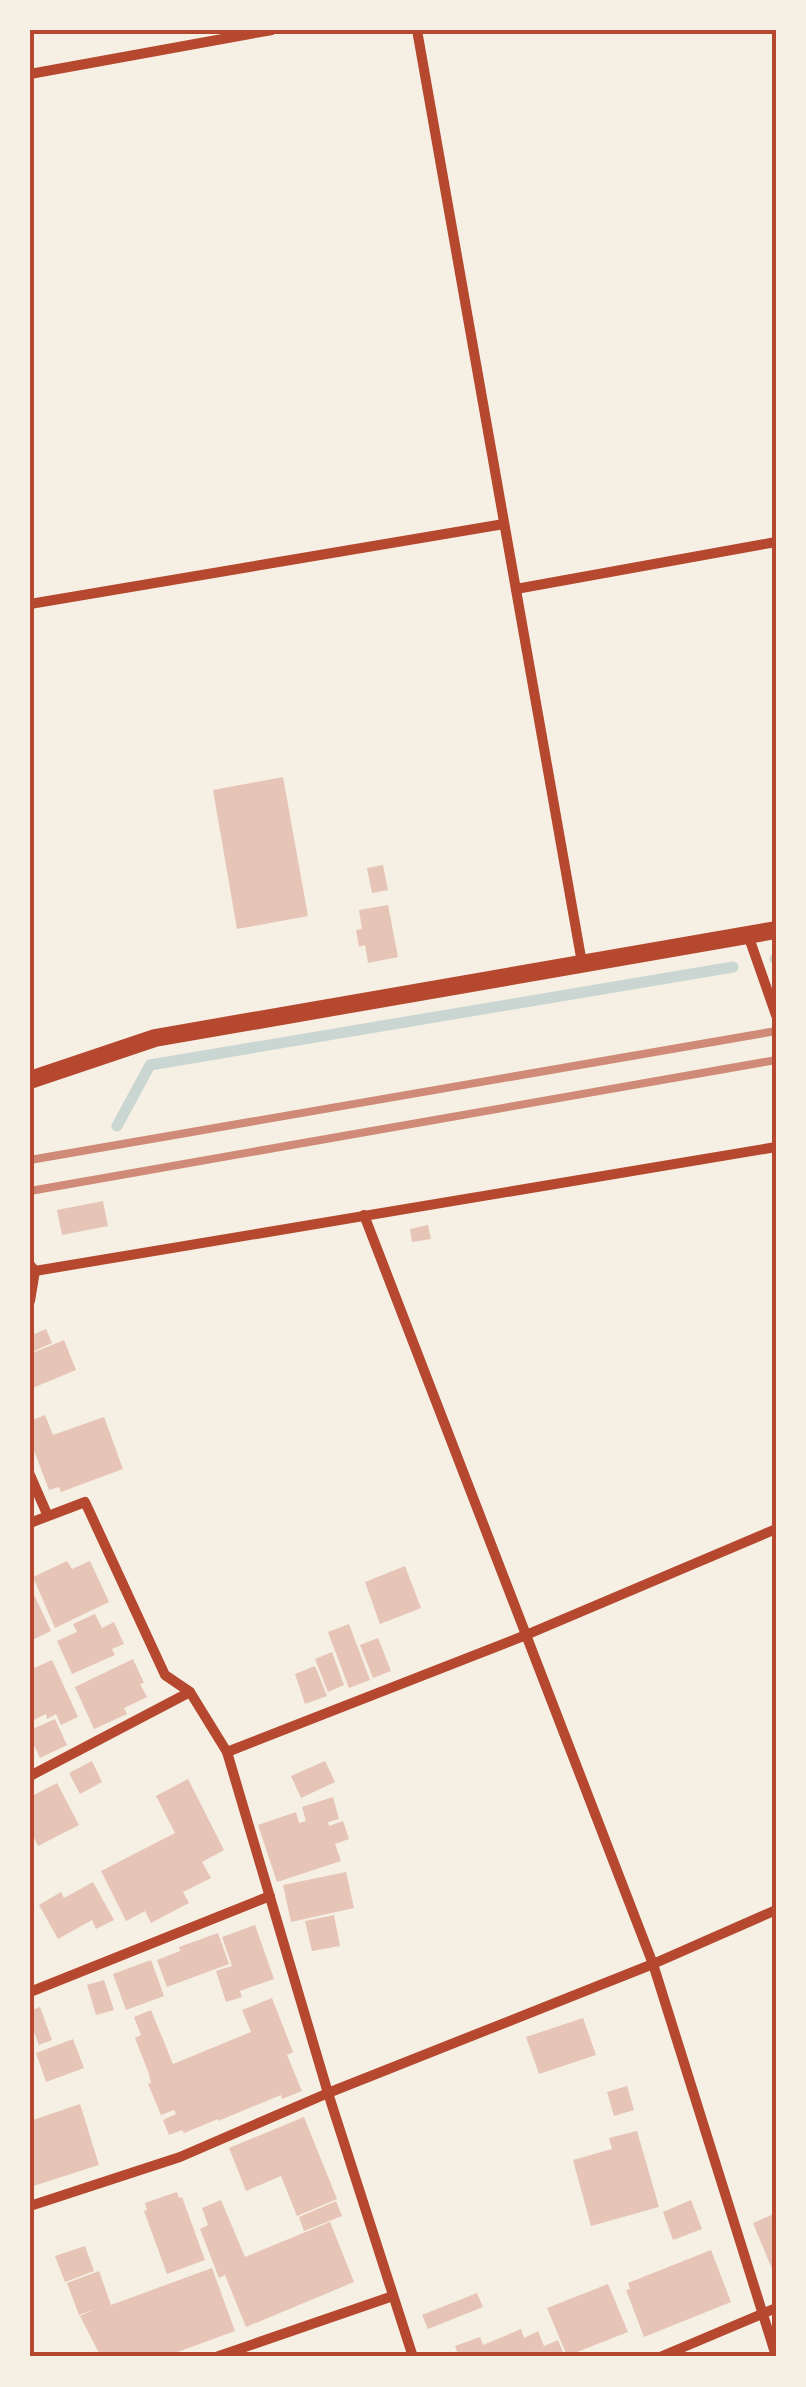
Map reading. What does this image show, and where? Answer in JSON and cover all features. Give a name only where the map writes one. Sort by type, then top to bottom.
[{"type":"street","points":[[30,74],[272,30]]},
{"type":"street","points":[[416,30],[582,963]]},
{"type":"street","points":[[30,604],[504,524]]},
{"type":"street","points":[[516,589],[776,542]]},
{"type":"street","points":[[30,1080],[155,1038],[776,930]]},
{"type":"street","points":[[748,935],[776,1015]]},
{"type":"street","points":[[30,1300],[32,1268],[776,1146]]},
{"type":"street","points":[[364,1215],[653,1964],[776,2356]]},
{"type":"street","points":[[30,1475],[47,1514]]},
{"type":"street","points":[[30,1523],[85,1502],[165,1675],[190,1692],[227,1752],[328,2093],[413,2357]]},
{"type":"street","points":[[227,1752],[526,1635],[776,1528]]},
{"type":"street","points":[[30,1776],[190,1692]]},
{"type":"street","points":[[30,1992],[270,1896]]},
{"type":"street","points":[[30,2206],[180,2157],[776,1910]]},
{"type":"street","points":[[216,2357],[393,2296]]},
{"type":"street","points":[[660,2357],[776,2308]]},
{"type":"building","points":[[283,777],[308,916],[237,929],[213,790]]},
{"type":"building","points":[[383,865],[388,890],[372,893],[367,868]]},
{"type":"building","points":[[388,905],[398,957],[368,963],[365,945],[359,947],[356,930],[362,929],[359,910]]},
{"type":"building","points":[[103,1201],[108,1226],[62,1235],[57,1210]]},
{"type":"building","points":[[428,1225],[431,1239],[412,1242],[410,1229]]},
{"type":"building","points":[[46,1329],[52,1343],[30,1353],[30,1336]]},
{"type":"building","points":[[64,1340],[76,1370],[30,1389],[30,1354]]},
{"type":"building","points":[[45,1415],[53,1435],[104,1417],[123,1469],[61,1492],[59,1487],[49,1490],[30,1440],[30,1421]]},
{"type":"building","points":[[67,1561],[72,1569],[90,1561],[109,1602],[55,1628],[33,1577]]},
{"type":"building","points":[[405,1566],[421,1608],[380,1624],[365,1582]]},
{"type":"building","points":[[30,1586],[51,1631],[30,1641]]},
{"type":"building","points":[[95,1614],[102,1628],[114,1622],[124,1644],[112,1649],[115,1655],[72,1674],[57,1641],[77,1632],[73,1624]]},
{"type":"building","points":[[349,1624],[370,1680],[349,1688],[328,1632]]},
{"type":"building","points":[[378,1638],[391,1671],[373,1678],[360,1645]]},
{"type":"building","points":[[332,1652],[344,1685],[328,1692],[315,1659]]},
{"type":"building","points":[[133,1659],[147,1697],[124,1708],[127,1714],[94,1729],[75,1687]]},
{"type":"building","points":[[52,1660],[78,1717],[61,1725],[56,1714],[47,1719],[46,1714],[30,1722],[30,1670]]},
{"type":"building","points":[[315,1666],[327,1696],[305,1704],[295,1674]]},
{"type":"building","points":[[55,1719],[67,1745],[40,1758],[30,1730]]},
{"type":"building","points":[[92,1761],[102,1782],[80,1794],[69,1773]]},
{"type":"building","points":[[325,1761],[335,1782],[301,1798],[291,1776]]},
{"type":"building","points":[[188,1779],[224,1850],[202,1862],[211,1878],[183,1892],[189,1903],[151,1923],[145,1911],[126,1921],[101,1871],[175,1833],[156,1796]]},
{"type":"building","points":[[57,1783],[79,1825],[38,1846],[30,1829],[30,1797]]},
{"type":"building","points":[[333,1797],[339,1819],[328,1822],[329,1826],[343,1821],[349,1839],[335,1844],[341,1861],[277,1882],[258,1825],[296,1812],[299,1823],[306,1821],[302,1807]]},
{"type":"building","points":[[346,1872],[354,1908],[291,1922],[283,1885]]},
{"type":"building","points":[[93,1882],[114,1920],[96,1929],[92,1920],[58,1939],[39,1905],[61,1892],[64,1898]]},
{"type":"building","points":[[334,1915],[340,1946],[312,1951],[305,1921]]},
{"type":"building","points":[[255,1925],[274,1979],[240,1991],[242,1997],[226,2002],[216,1971],[232,1966],[222,1937]]},
{"type":"building","points":[[218,1933],[229,1964],[167,1987],[157,1960]]},
{"type":"building","points":[[151,1960],[164,1996],[126,2010],[113,1974]]},
{"type":"building","points":[[104,1980],[114,2010],[96,2015],[87,1985]]},
{"type":"building","points":[[272,1998],[293,2052],[287,2055],[302,2091],[169,2135],[163,2120],[176,2114],[174,2110],[161,2115],[135,2038],[141,2035],[134,2017],[151,2010],[173,2064],[251,2032],[242,2010]]},
{"type":"building","points":[[40,2007],[52,2040],[39,2045],[30,2011]]},
{"type":"building","points":[[583,2018],[596,2055],[539,2074],[526,2037]]},
{"type":"building","points":[[73,2039],[84,2068],[46,2082],[36,2053]]},
{"type":"building","points":[[627,2086],[634,2110],[614,2116],[607,2092]]},
{"type":"building","points":[[80,2104],[99,2165],[30,2187],[30,2121]]},
{"type":"building","points":[[304,2117],[337,2199],[297,2216],[281,2176],[246,2191],[229,2148]]},
{"type":"building","points":[[637,2131],[659,2207],[591,2226],[573,2160],[612,2149],[609,2138]]},
{"type":"building","points":[[177,2192],[205,2260],[167,2274],[144,2211],[145,2203]]},
{"type":"building","points":[[221,2200],[245,2257],[330,2222],[354,2282],[246,2327],[225,2275],[219,2278],[200,2229],[208,2225],[202,2208]]},
{"type":"building","points":[[691,2200],[702,2229],[673,2240],[663,2212]]},
{"type":"building","points":[[336,2201],[342,2216],[304,2231],[299,2217]]},
{"type":"building","points":[[776,2213],[776,2267],[772,2269],[753,2223]]},
{"type":"building","points":[[85,2246],[94,2271],[65,2282],[55,2256]]},
{"type":"building","points":[[711,2250],[731,2302],[644,2337],[626,2290],[630,2289],[628,2283]]},
{"type":"building","points":[[212,2268],[235,2331],[164,2357],[101,2357],[80,2316],[95,2309],[79,2315],[67,2283],[99,2271],[111,2305]]},
{"type":"building","points":[[608,2284],[628,2332],[567,2356],[547,2308]]},
{"type":"building","points":[[477,2293],[483,2307],[428,2329],[422,2315]]},
{"type":"building","points":[[521,2329],[524,2338],[538,2331],[544,2346],[558,2340],[565,2357],[534,2357],[531,2350],[532,2357],[459,2357],[455,2346],[480,2337],[483,2345]]},
{"type":"waterway","points":[[117,1126],[150,1065],[733,967]]},
{"type":"railway","points":[[30,1160],[776,1031]]},
{"type":"railway","points":[[30,1191],[776,1060]]}]
